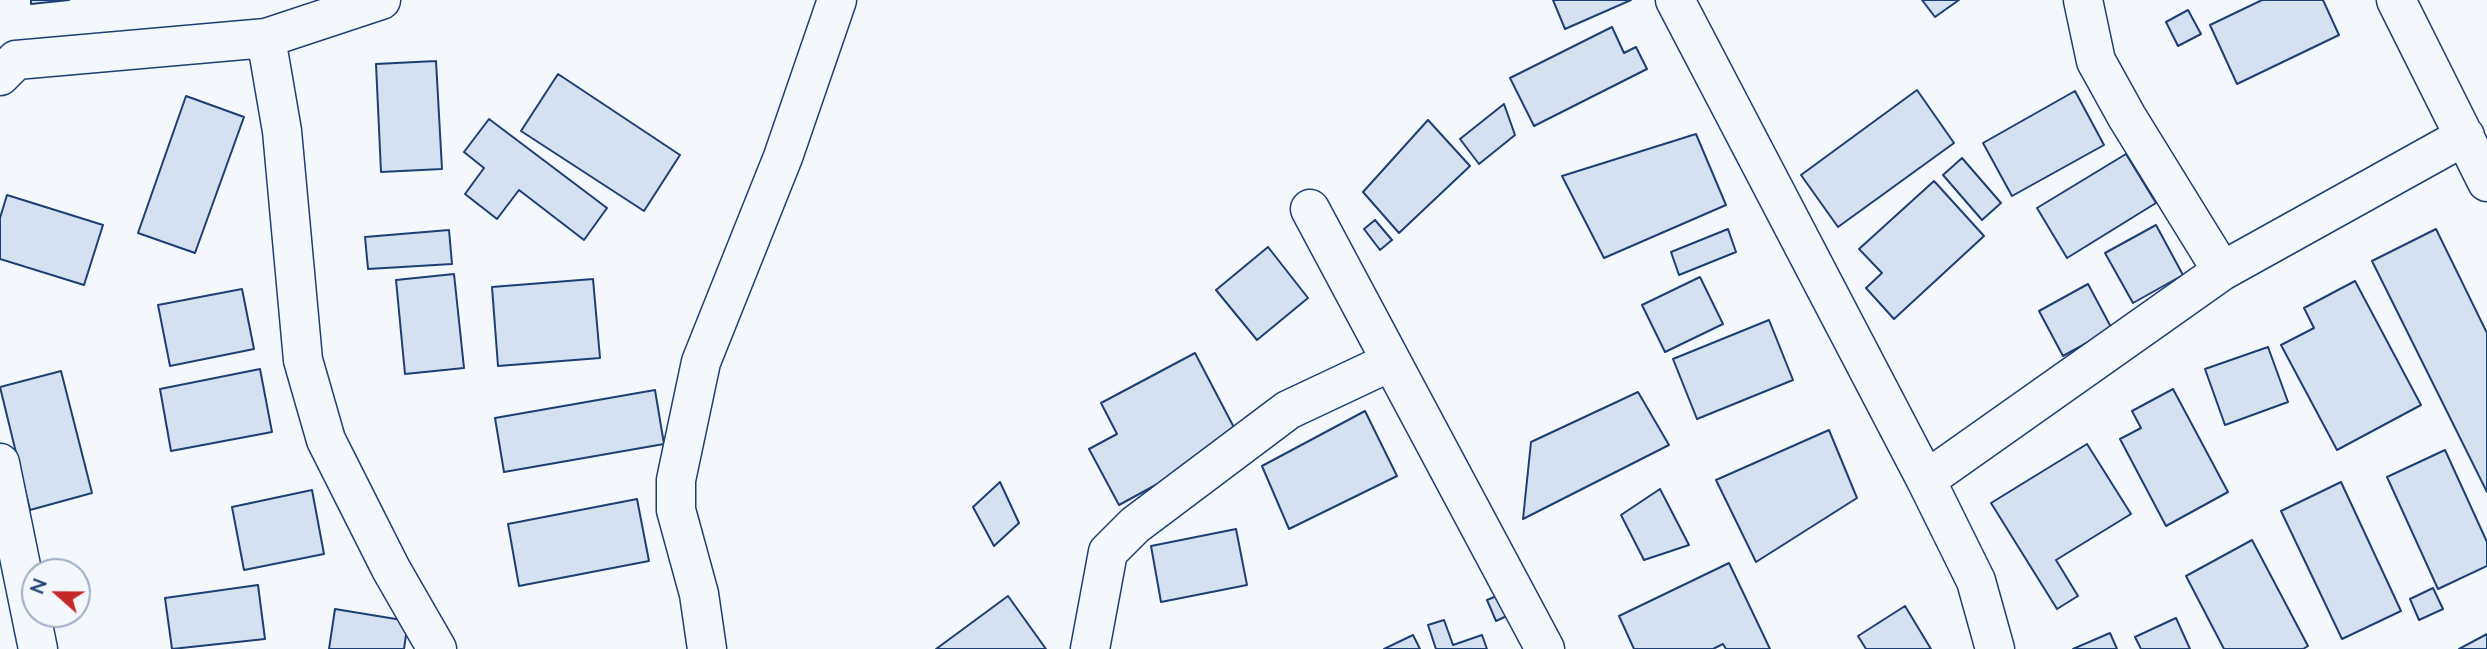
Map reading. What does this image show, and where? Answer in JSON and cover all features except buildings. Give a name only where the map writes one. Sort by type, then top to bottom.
[{"type":"street","points":[[0,76],[16,60],[266,38],[382,0]]},
{"type":"street","points":[[707,649],[699,594],[676,510],[676,480],[701,362],[783,157],[837,0]]},
{"type":"street","points":[[1675,0],[1976,581],[1995,649]]},
{"type":"street","points":[[2083,0],[2096,61],[2127,117],[2222,271]]},
{"type":"street","points":[[2396,0],[2487,182]]},
{"type":"street","points":[[266,38],[282,131],[303,360],[326,440],[391,569],[438,649]]},
{"type":"street","points":[[1926,480],[2222,271],[2465,136]]},
{"type":"street","points":[[1310,209],[1545,649]]},
{"type":"street","points":[[1090,649],[1108,552],[1135,524],[1289,410],[1390,362]]},
{"type":"street","points":[[0,463],[38,649]]}]
